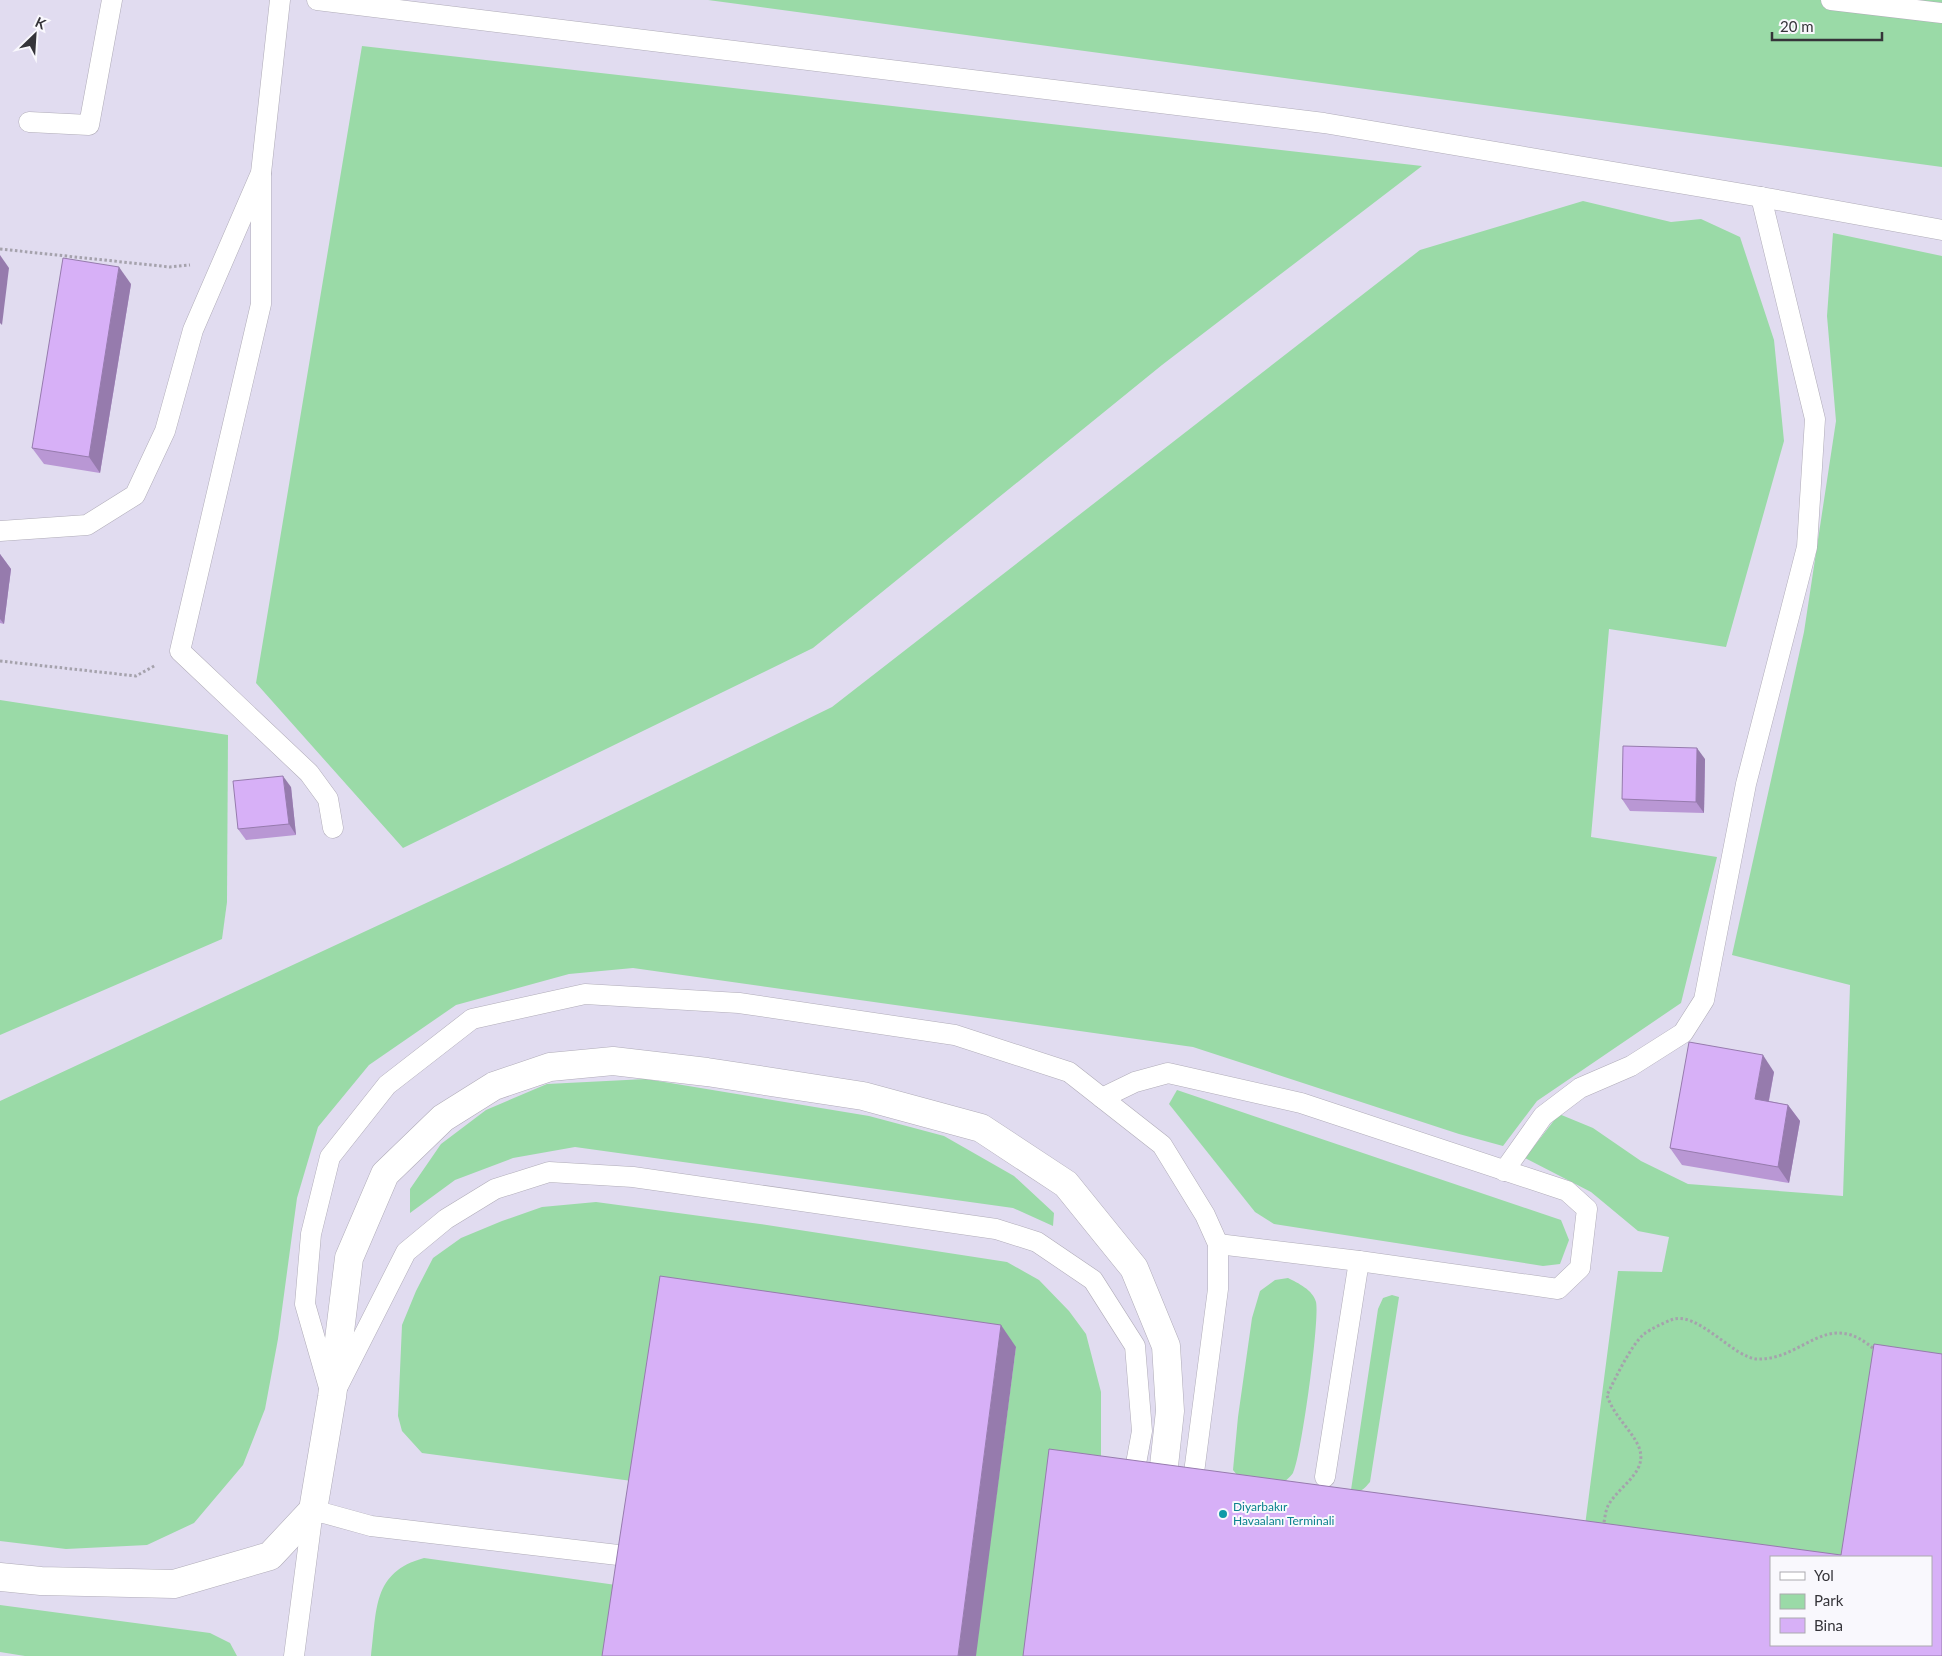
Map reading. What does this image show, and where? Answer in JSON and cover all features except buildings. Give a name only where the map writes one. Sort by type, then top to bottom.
[{"type":"main road","points":[[0,1576],[41,1582],[174,1584],[270,1556],[314,1510],[332,1398],[350,1258],[385,1174],[443,1118],[494,1086],[550,1067],[613,1061],[707,1072],[863,1096],[981,1128],[1066,1184],[1134,1268],[1166,1346],[1170,1411],[1162,1484]]},
{"type":"lane","points":[[29,122],[89,125],[112,0]]},
{"type":"lane","points":[[280,0],[261,173],[261,304],[180,650],[309,773],[328,799],[332,828]]},
{"type":"lane","points":[[317,0],[1324,122],[1942,230]]},
{"type":"lane","points":[[1832,0],[1942,13]]},
{"type":"lane","points":[[0,531],[87,525],[135,495],[165,430],[194,330],[261,173]]},
{"type":"lane","points":[[1504,1171],[1543,1116],[1580,1088],[1631,1066],[1683,1033],[1704,1000],[1746,784],[1807,547],[1815,419],[1761,197]]},
{"type":"lane","points":[[332,1398],[305,1304],[311,1234],[330,1157],[388,1085],[472,1019],[585,994],[739,1004],[955,1035],[1069,1072],[1162,1145],[1206,1215],[1218,1244],[1218,1289],[1192,1488]]},
{"type":"lane","points":[[1102,1098],[1135,1082],[1168,1072],[1301,1103],[1567,1191],[1587,1210],[1580,1268],[1558,1289],[1359,1260],[1218,1244]]},
{"type":"lane","points":[[332,1398],[406,1252],[446,1219],[495,1190],[549,1172],[633,1177],[996,1229],[1036,1242],[1093,1280],[1136,1346],[1142,1431],[1133,1480]]},
{"type":"lane","points":[[1325,1477],[1359,1260]]},
{"type":"lane","points":[[294,1656],[314,1510],[371,1526],[635,1558]]},
{"type":"path","points":[[0,249],[170,267],[223,262]]},
{"type":"path","points":[[0,661],[136,676],[180,650]]},
{"type":"path","points":[[1602,1530],[1608,1505],[1639,1470],[1642,1458],[1637,1445],[1611,1408],[1607,1396],[1624,1362],[1643,1335],[1673,1318],[1690,1321],[1711,1332],[1736,1350],[1756,1360],[1776,1358],[1811,1339],[1833,1334],[1850,1334],[1863,1340],[1880,1356]]},
{"type":"shaded area","points":[[0,0],[1942,0],[1942,1656],[0,1656]]},
{"type":"green space","points":[[708,0],[1942,0],[1942,167]]},
{"type":"green space","points":[[362,46],[1422,166],[1162,365],[813,648],[403,848],[256,683]]},
{"type":"green space","points":[[1583,201],[1671,222],[1701,219],[1740,237],[1774,340],[1784,441],[1726,647],[1609,629],[1591,837],[1717,857],[1681,1003],[1537,1101],[1503,1146],[1459,1134],[1193,1047],[633,968],[569,974],[456,1005],[369,1065],[318,1127],[297,1198],[278,1339],[265,1409],[243,1465],[194,1523],[147,1545],[66,1549],[0,1541],[0,1101],[508,865],[832,707],[1420,250]]},
{"type":"green space","points":[[1833,233],[1942,256],[1942,1374],[1859,1556],[1770,1557],[1583,1541],[1618,1271],[1662,1272],[1669,1237],[1638,1231],[1591,1192],[1525,1158],[1559,1114],[1593,1128],[1641,1161],[1688,1184],[1843,1196],[1850,985],[1732,955],[1804,632],[1836,421],[1827,316]]},
{"type":"green space","points":[[0,700],[228,735],[227,902],[222,939],[0,1035]]},
{"type":"green space","points":[[646,1079],[869,1116],[944,1136],[1014,1176],[1054,1213],[1053,1226],[1013,1208],[575,1147],[513,1158],[455,1180],[410,1213],[410,1189],[441,1144],[486,1110],[547,1084]]},
{"type":"green space","points":[[1177,1090],[1561,1220],[1569,1240],[1560,1264],[1543,1266],[1274,1224],[1255,1212],[1169,1104]]},
{"type":"green space","points":[[596,1202],[760,1224],[1007,1262],[1039,1280],[1069,1311],[1086,1334],[1101,1392],[1101,1469],[1041,1656],[975,1656],[1016,1347],[647,1483],[422,1453],[402,1431],[398,1416],[402,1325],[416,1291],[433,1258],[461,1238],[542,1207]]},
{"type":"green space","points":[[1288,1278],[1308,1290],[1316,1302],[1313,1360],[1301,1443],[1293,1473],[1279,1487],[1246,1486],[1233,1470],[1238,1417],[1252,1318],[1260,1291],[1275,1280]]},
{"type":"green space","points":[[1392,1295],[1399,1297],[1370,1482],[1362,1490],[1354,1491],[1351,1490],[1378,1309],[1383,1298]]},
{"type":"green space","points":[[424,1558],[616,1585],[606,1656],[371,1656],[377,1608],[380,1595],[386,1583],[407,1564]]},
{"type":"green space","points":[[0,1605],[210,1633],[230,1643],[237,1656],[25,1656],[0,1652]]},
{"type":"place","name":"Diyarbakır Havaalanı Terminali","points":[[1223,1514]]}]
